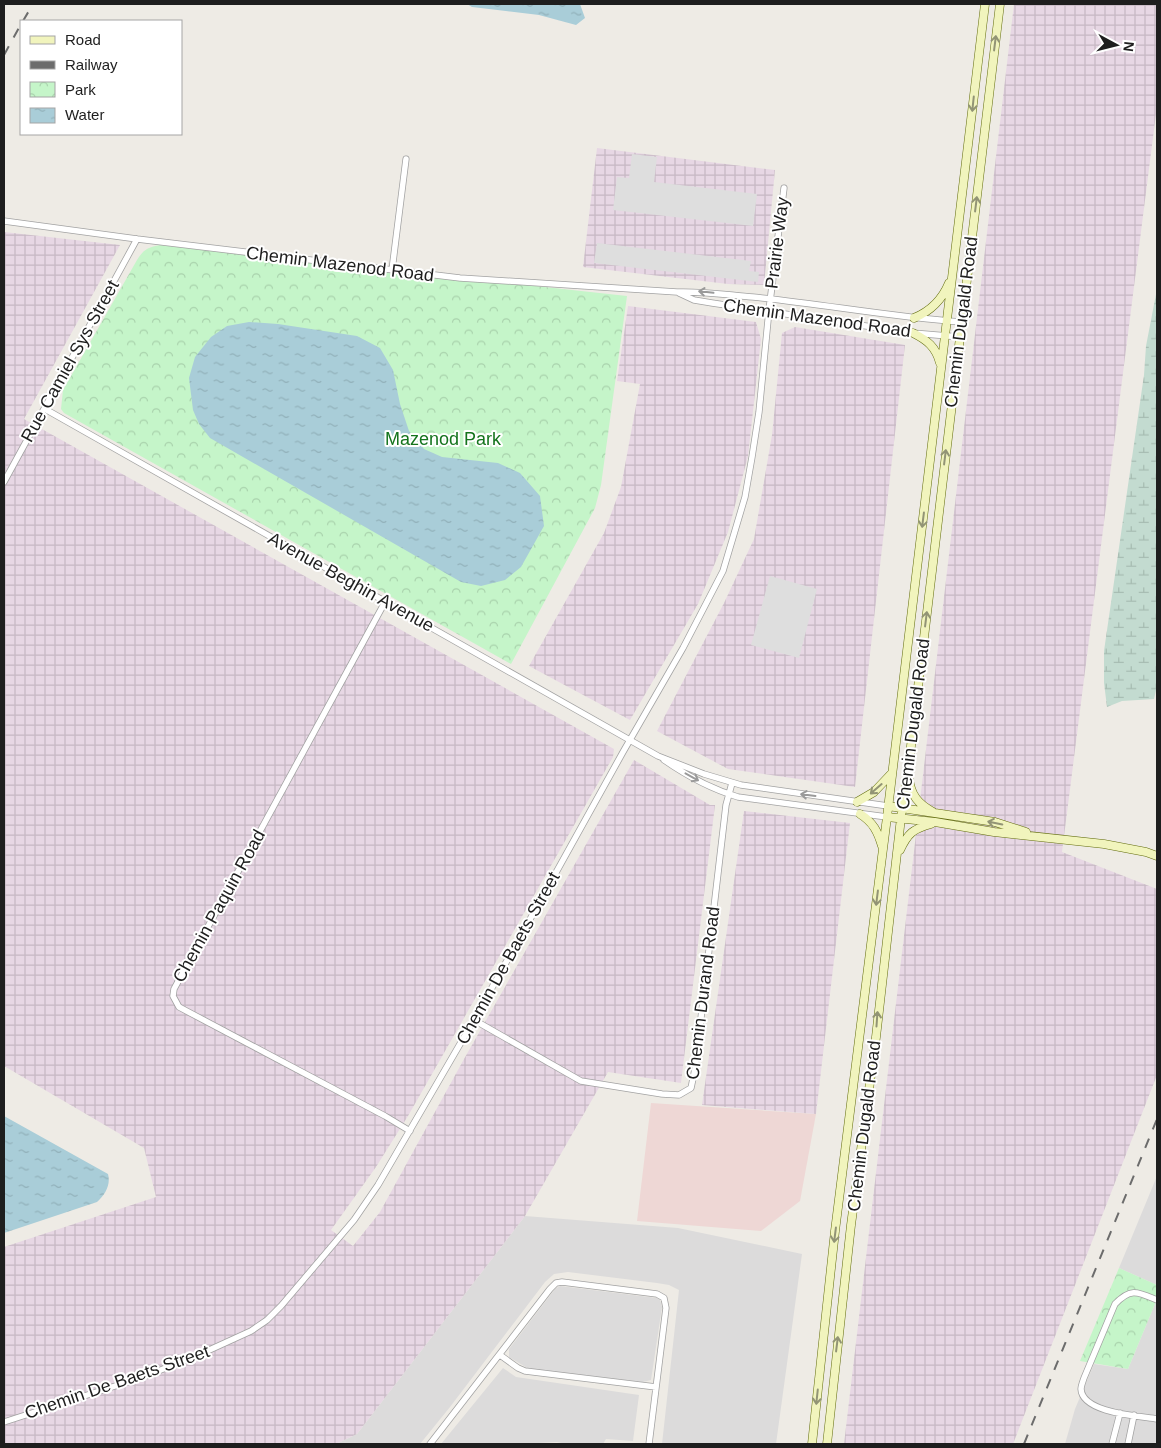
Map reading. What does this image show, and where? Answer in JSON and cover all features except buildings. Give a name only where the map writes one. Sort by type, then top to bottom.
[{"type":"main road","name":"Chemin Dugald Road","points":[[812,1444],[836,1231],[985,4]]},
{"type":"main road","name":"Chemin Dugald Road","points":[[827,1444],[832,1384],[876,1037],[900,819],[908,771],[1000,4]]},
{"type":"main road","points":[[914,318],[935,306],[945,293],[953,272]]},
{"type":"main road","points":[[913,332],[926,339],[932,346],[938,354],[942,367]]},
{"type":"main road","points":[[908,771],[910,788],[915,799],[924,807],[937,814]]},
{"type":"main road","points":[[857,802],[874,792],[892,773]]},
{"type":"main road","name":"Avenue Beghin Avenue","points":[[888,806],[995,822],[1042,836]]},
{"type":"main road","points":[[860,814],[867,818],[876,829],[883,849]]},
{"type":"main road","name":"Avenue Beghin Avenue","points":[[887,817],[935,822],[994,832],[1042,836]]},
{"type":"main road","points":[[896,859],[910,832],[935,822]]},
{"type":"main road","points":[[1042,836],[1129,848],[1157,856]]},
{"type":"street","points":[[392,270],[406,159]]},
{"type":"street","name":"Prairie Way","points":[[770,299],[784,188]]},
{"type":"street","name":"Chemin Mazenod Road","points":[[4,221],[137,240],[460,278],[697,292],[962,322]]},
{"type":"street","name":"Rue Camiel Sys Street","points":[[4,482],[137,240]]},
{"type":"street","name":"Chemin Mazenod Road","points":[[677,292],[694,300],[913,332],[960,337]]},
{"type":"street","name":"Chemin De Baets Street","points":[[4,1422],[163,1369],[251,1331],[267,1320],[281,1306],[354,1220],[378,1185],[474,1020],[686,642],[723,571],[745,497],[751,465],[759,412],[770,299]]},
{"type":"street","name":"Avenue Beghin Avenue","points":[[45,409],[630,739],[716,790],[750,800],[887,817]]},
{"type":"street","name":"Chemin Paquin Road","points":[[385,602],[174,989],[173,996],[179,1007],[410,1131]]},
{"type":"street","name":"Avenue Beghin Avenue","points":[[658,756],[732,783],[888,806]]},
{"type":"street","name":"Chemin Durand Road","points":[[474,1020],[581,1080],[662,1094],[679,1095],[691,1088],[695,1069],[729,794],[732,783]]},
{"type":"street","points":[[430,1444],[556,1283],[562,1282],[657,1294],[664,1298],[666,1308],[649,1444]]},
{"type":"street","points":[[1157,1300],[1138,1292],[1130,1292],[1123,1295],[1115,1304],[1081,1389],[1086,1401],[1099,1408],[1157,1419]]},
{"type":"street","points":[[500,1355],[525,1371],[656,1388]]},
{"type":"street","points":[[1112,1444],[1120,1413]]},
{"type":"street","points":[[1128,1444],[1134,1415]]},
{"type":"shaded area","points":[[1014,4],[1157,4],[1157,106],[1062,852],[1157,889],[1157,1075],[1013,1444],[844,1444]]},
{"type":"shaded area","points":[[597,148],[775,170],[764,285],[728,284],[583,267]]},
{"type":"shaded area","points":[[632,154],[657,157],[654,182],[757,194],[753,226],[613,210],[617,177],[629,178]]},
{"type":"shaded area","points":[[4,232],[120,245],[24,419],[614,749],[613,757],[408,1116],[376,1167],[331,1230],[353,1246],[380,1212],[464,1059],[634,760],[710,805],[715,805],[681,1083],[608,1072],[525,1216],[357,1434],[336,1444],[4,1444],[4,1247],[156,1197],[144,1148],[4,1066]]},
{"type":"shaded area","points":[[597,243],[751,261],[749,271],[759,272],[758,282],[594,263]]},
{"type":"shaded area","points":[[628,306],[756,322],[761,339],[748,456],[728,532],[698,604],[630,720],[529,666],[604,533],[621,487],[640,384],[617,381]]},
{"type":"shaded area","points":[[795,327],[905,345],[855,787],[728,769],[657,731],[724,603],[754,539],[772,435],[782,333]]},
{"type":"shaded area","points":[[770,576],[817,589],[799,658],[751,645]]},
{"type":"shaded area","points":[[744,811],[850,823],[816,1114],[702,1105]]},
{"type":"shaded area","points":[[651,1103],[816,1114],[800,1201],[761,1231],[637,1221]]},
{"type":"shaded area","points":[[1157,1176],[1157,1285],[1119,1268]]},
{"type":"shaded area","points":[[525,1216],[678,1228],[802,1254],[776,1444],[662,1444],[679,1290],[669,1285],[657,1283],[568,1272],[554,1274],[545,1282],[420,1444],[336,1444],[357,1434]]},
{"type":"shaded area","points":[[560,1286],[657,1298],[660,1300],[662,1307],[651,1380],[643,1382],[529,1369],[509,1357],[509,1349],[555,1289]]},
{"type":"shaded area","points":[[1157,1299],[1157,1444],[1065,1444],[1075,1409],[1094,1364],[1128,1369]]},
{"type":"shaded area","points":[[503,1368],[516,1377],[639,1395],[633,1441],[606,1439],[603,1444],[567,1444],[557,1442],[441,1444]]},
{"type":"green space","name":"Mazenod Park","points":[[160,245],[627,296],[601,485],[595,508],[511,664],[64,413],[61,409],[63,390],[137,260],[146,250]]},
{"type":"green space","points":[[1157,289],[1157,686],[1154,699],[1122,701],[1107,707],[1104,683],[1104,651],[1144,375],[1146,346]]},
{"type":"green space","points":[[1119,1268],[1157,1285],[1157,1299],[1128,1369],[1080,1361]]},
{"type":"water","points":[[467,4],[580,4],[585,18],[576,25],[539,15],[472,7]]},
{"type":"water","points":[[249,322],[278,324],[357,336],[380,348],[393,370],[400,404],[409,431],[424,449],[442,457],[498,463],[520,473],[540,496],[544,526],[521,567],[505,580],[481,586],[461,582],[210,438],[199,424],[193,410],[189,378],[195,357],[211,337],[227,326]]},
{"type":"water","points":[[4,1116],[108,1174],[108,1186],[103,1196],[97,1202],[4,1233]]},
{"type":"railway","points":[[24,20],[33,4]]},
{"type":"railway","points":[[4,55],[20,26]]},
{"type":"railway","points":[[1024,1444],[1157,1119]]}]
